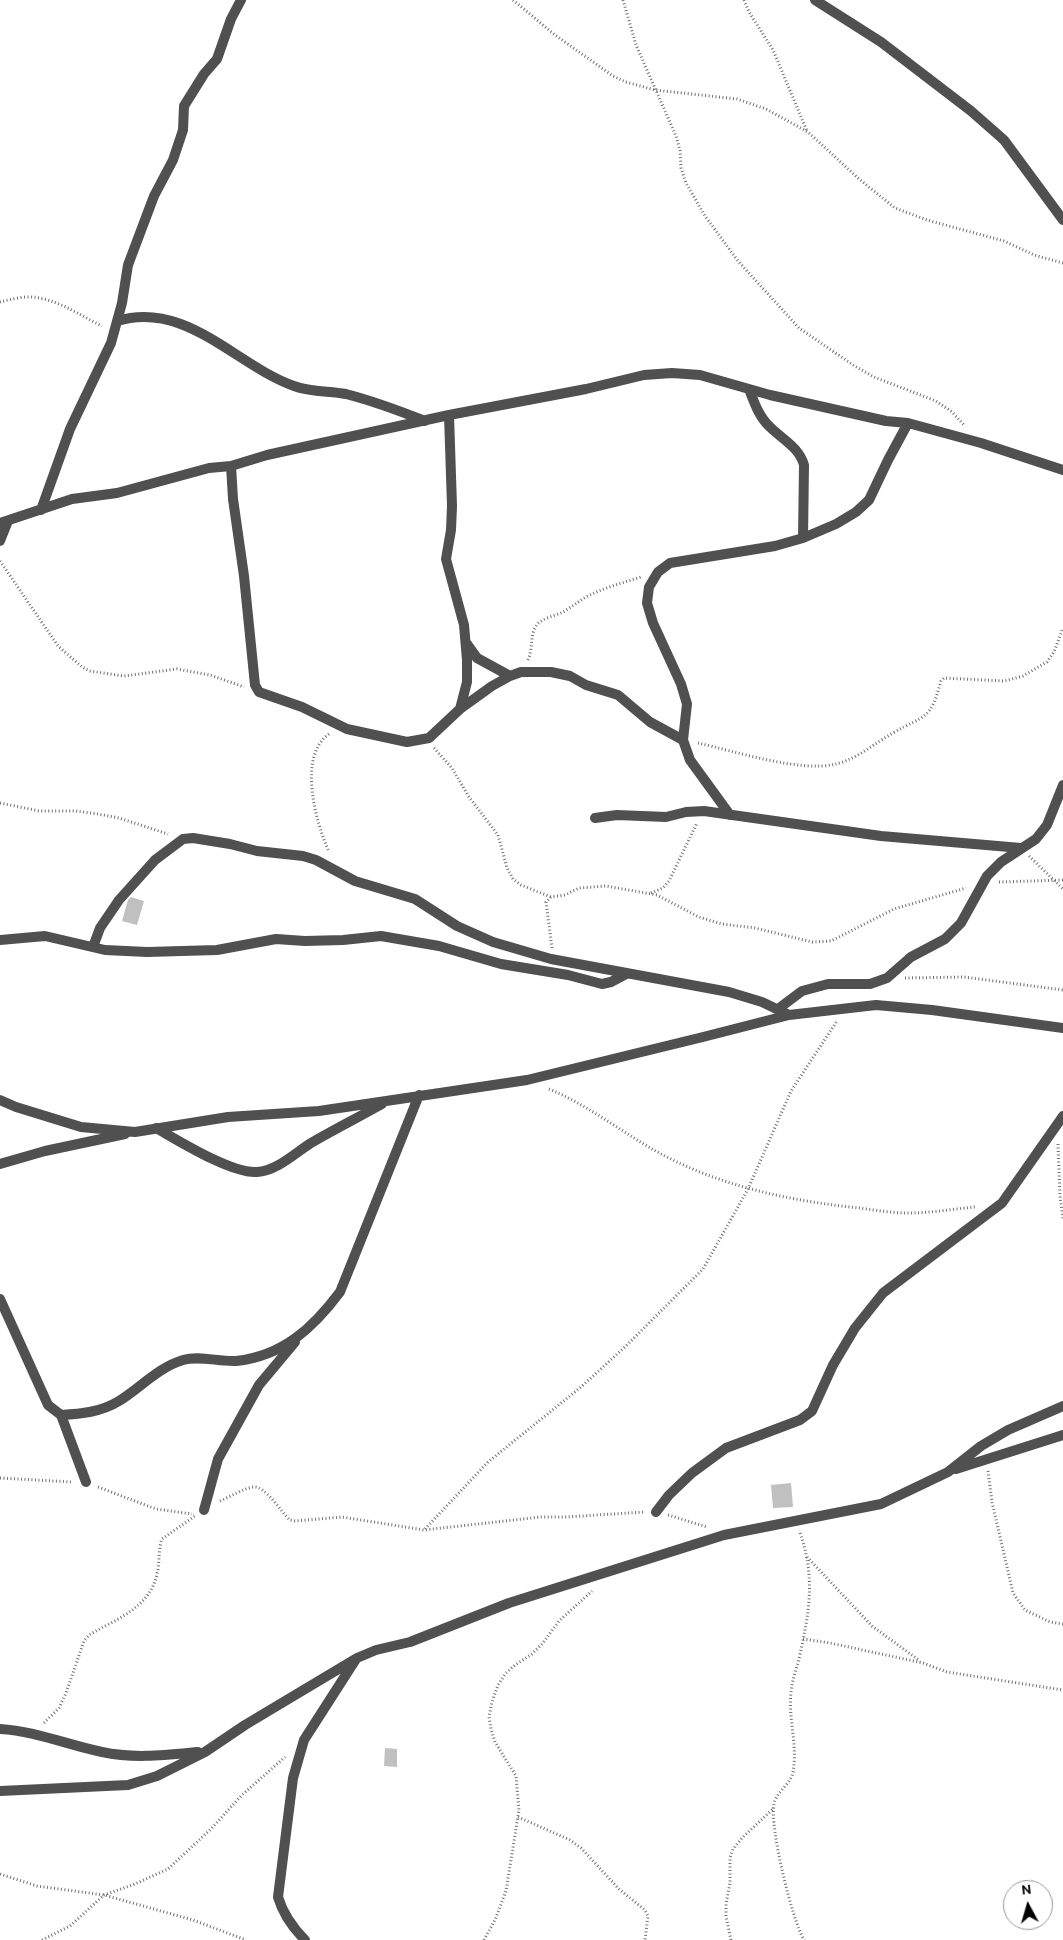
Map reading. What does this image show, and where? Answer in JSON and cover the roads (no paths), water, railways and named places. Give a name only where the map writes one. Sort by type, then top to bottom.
[{"type":"street","points":[[41,510],[70,429],[111,343],[128,265],[154,196],[173,160],[183,130],[184,106],[204,74],[217,59],[231,19],[241,0]]},
{"type":"street","points":[[815,0],[882,42],[971,110],[1004,140],[1063,220]]},
{"type":"street","points":[[116,326],[130,317],[173,321],[203,334],[294,387],[348,395],[425,421]]},
{"type":"street","points":[[0,541],[4,522],[72,499],[117,493],[209,468],[231,466],[267,455],[449,415],[586,389],[644,375],[672,373],[700,375],[748,389],[886,421],[908,423],[981,443],[1063,470]]},
{"type":"street","points":[[748,389],[758,412],[769,426],[802,456],[804,465],[803,538]]},
{"type":"street","points":[[449,415],[452,506],[451,530],[446,559],[464,626],[466,643],[467,682],[460,709]]},
{"type":"street","points":[[730,815],[690,760],[683,740],[687,704],[681,684],[653,623],[647,603],[649,587],[658,572],[670,563],[775,546],[803,538],[836,524],[856,512],[869,500],[908,423]]},
{"type":"street","points":[[231,466],[233,499],[244,576],[255,685],[259,692],[302,707],[340,726],[407,742],[424,739],[439,730],[460,709],[492,686],[510,676],[521,672],[551,672],[570,676],[586,684],[618,695],[650,722],[683,740]]},
{"type":"street","points":[[466,643],[477,658],[510,676]]},
{"type":"street","points":[[778,1009],[802,990],[828,984],[870,984],[887,978],[911,957],[945,939],[961,923],[987,876],[1001,862],[1036,839],[1047,825],[1063,785]]},
{"type":"street","points":[[595,818],[617,816],[666,818],[686,812],[704,811],[881,836],[1021,848]]},
{"type":"street","points":[[93,947],[100,928],[120,900],[155,860],[183,839],[193,838],[230,844],[257,852],[303,856],[316,860],[355,881],[414,900],[457,926],[493,942],[551,959],[729,992],[778,1009],[789,1015]]},
{"type":"street","points":[[0,940],[45,936],[105,950],[146,952],[217,950],[276,939],[305,941],[343,940],[382,936],[439,946],[501,964],[568,975],[602,984],[612,982],[626,974]]},
{"type":"street","points":[[0,1164],[45,1151],[156,1128],[228,1117],[319,1110],[527,1080],[703,1038],[789,1015],[876,1005],[932,1010],[1063,1028]]},
{"type":"street","points":[[204,1510],[218,1459],[254,1393],[301,1335],[320,1317],[340,1292],[419,1095]]},
{"type":"street","points":[[0,1100],[16,1107],[81,1127],[135,1132]]},
{"type":"street","points":[[156,1128],[233,1167],[258,1172],[276,1166],[311,1144],[390,1100]]},
{"type":"street","points":[[656,1512],[669,1495],[692,1473],[726,1448],[800,1420],[812,1411],[837,1358],[855,1328],[883,1293],[1002,1203],[1060,1119]]},
{"type":"street","points":[[0,1299],[48,1405],[60,1415],[86,1482]]},
{"type":"street","points":[[60,1415],[90,1413],[118,1402],[141,1385],[183,1360],[235,1361],[268,1354],[301,1335]]},
{"type":"street","points":[[948,1472],[981,1446],[1008,1430],[1063,1406]]},
{"type":"street","points":[[0,1791],[128,1785],[157,1776],[205,1752],[245,1725],[357,1658],[376,1650],[410,1642],[509,1603],[724,1534],[881,1504],[948,1472],[1063,1435]]},
{"type":"street","points":[[305,1940],[295,1930],[281,1908],[278,1897],[293,1778],[304,1740],[357,1658]]},
{"type":"street","points":[[2,1731],[34,1734],[103,1752],[130,1756],[205,1752]]}]
